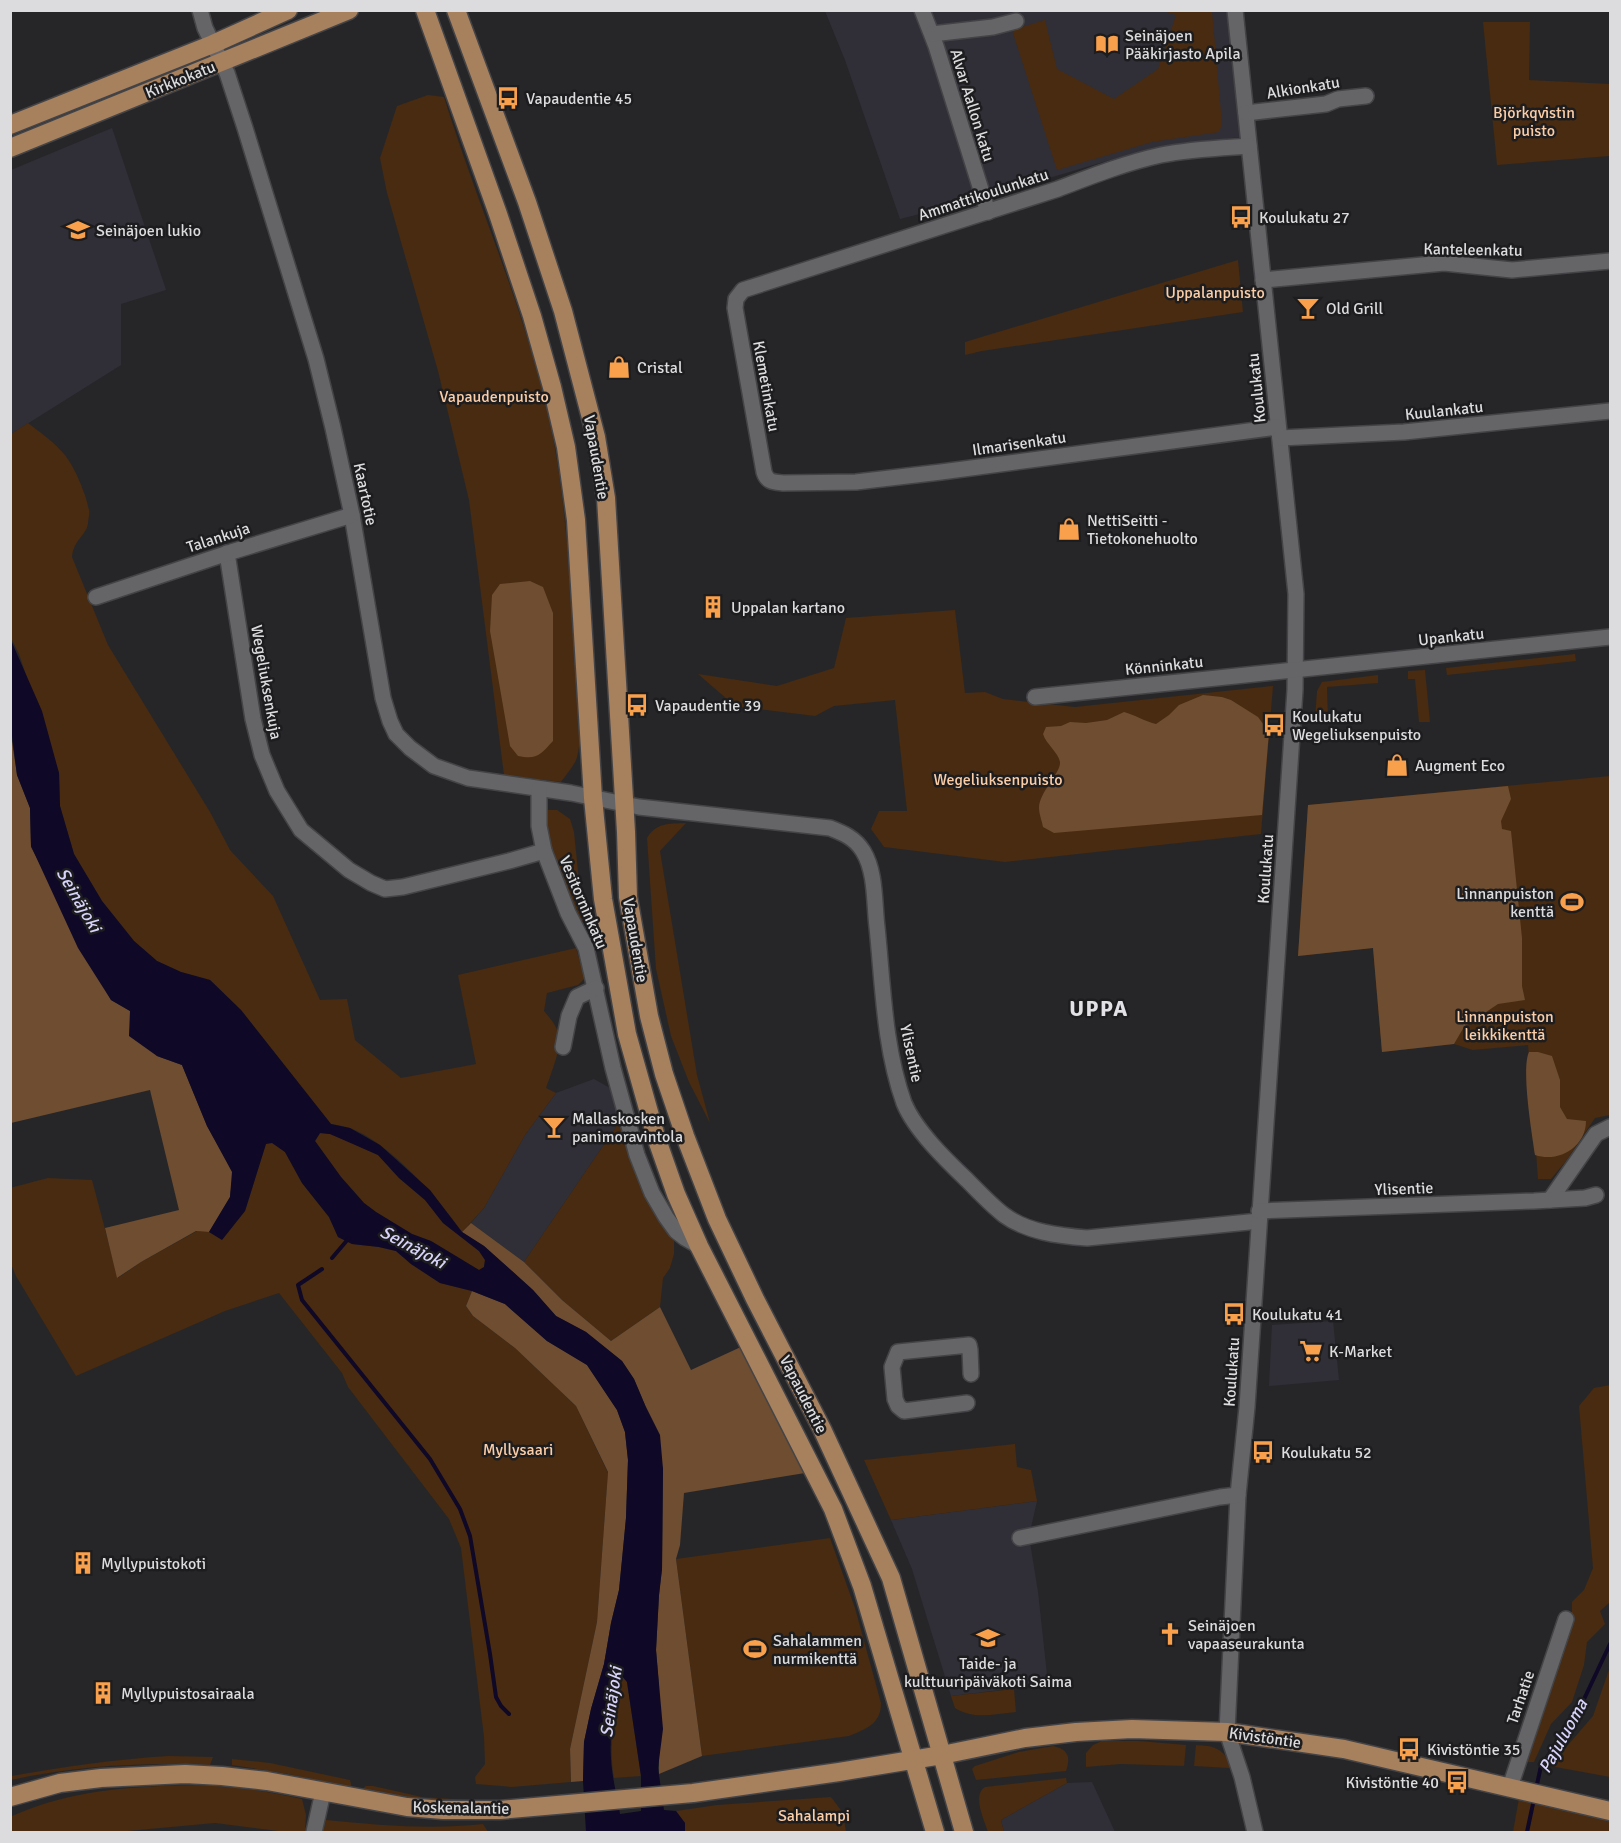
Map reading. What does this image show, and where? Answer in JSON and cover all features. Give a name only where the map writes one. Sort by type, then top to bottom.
[{"type":"main road","name":"Kirkkokatu","points":[[10,125],[213,44],[288,10]]},
{"type":"main road","name":"Kirkkokatu","points":[[10,148],[349,10]]},
{"type":"main road","name":"Vapaudentie","points":[[425,10],[532,316],[566,447],[576,520],[593,798],[603,899],[627,1034],[656,1137],[676,1194],[699,1246],[833,1509],[862,1586],[935,1833]]},
{"type":"main road","name":"Vapaudentie","points":[[456,10],[527,202],[563,311],[596,438],[606,498],[628,897],[649,1016],[664,1074],[717,1219],[822,1429],[891,1578],[929,1704],[964,1833]]},
{"type":"main road","name":"Kivistöntie","points":[[914,1760],[1025,1738],[1076,1732],[1132,1729],[1227,1732],[1344,1749],[1611,1811]]},
{"type":"main road","name":"Koskenalantie","points":[[10,1797],[60,1783],[101,1778],[143,1775],[222,1776],[267,1781],[407,1807],[443,1810],[500,1810],[693,1793],[914,1760]]},
{"type":"street","name":"Kaartotie","points":[[200,10],[205,28],[222,62],[255,159],[313,350],[352,514],[383,698],[396,734],[434,766],[468,778],[593,798]]},
{"type":"street","name":"Alvar Aallon katu","points":[[922,10],[932,34],[988,212]]},
{"type":"street","name":"Koulukatu","points":[[1227,1732],[1238,1495],[1247,1407],[1296,670],[1296,594],[1235,10]]},
{"type":"street","points":[[932,34],[993,27],[1016,21]]},
{"type":"street","name":"Alkionkatu","points":[[1246,113],[1326,104],[1338,99],[1365,96]]},
{"type":"street","name":"Ammattikoulunkatu","points":[[736,299],[743,290],[1058,189],[1092,175],[1160,155],[1249,146]]},
{"type":"street","name":"Kanteleenkatu","points":[[1263,280],[1444,263],[1512,270],[1611,261]]},
{"type":"street","name":"Klemetinkatu","points":[[736,299],[735,308],[766,478]]},
{"type":"street","name":"Kuulankatu","points":[[1279,432],[1404,432],[1611,411]]},
{"type":"street","name":"Ilmarisenkatu","points":[[766,478],[771,482],[783,483],[866,480],[1279,432]]},
{"type":"street","name":"Talankuja","points":[[96,597],[352,514]]},
{"type":"street","name":"Wegeliuksenkuja","points":[[227,553],[257,737],[277,791],[301,830],[349,870],[385,889],[403,887],[544,851]]},
{"type":"street","name":"Upankatu","points":[[1296,670],[1611,637]]},
{"type":"street","name":"Könninkatu","points":[[1035,697],[1296,670]]},
{"type":"street","name":"Vesitorninkatu","points":[[539,789],[539,826],[544,851],[564,904],[586,948],[621,1098],[638,1155],[652,1192],[676,1231],[699,1246]]},
{"type":"street","name":"Ylisentie","points":[[593,798],[624,805],[830,828],[855,840],[872,874],[884,1003],[893,1063],[905,1105],[920,1129],[954,1168],[1004,1215],[1023,1225],[1058,1236],[1087,1238],[1259,1216],[1585,1198],[1596,1195]]},
{"type":"street","points":[[563,1047],[569,1016],[577,997],[596,988]]},
{"type":"street","points":[[1550,1200],[1596,1134],[1611,1127]]},
{"type":"street","points":[[967,1403],[904,1411],[895,1399],[892,1367],[898,1352],[969,1346],[971,1374]]},
{"type":"street","points":[[1020,1538],[1238,1495]]},
{"type":"street","name":"Tarhatie","points":[[1516,1788],[1566,1619]]},
{"type":"street","points":[[1227,1732],[1242,1777],[1255,1833]]},
{"type":"street","points":[[314,1833],[323,1792]]},
{"type":"shaded area","points":[[825,11],[1227,11],[1241,137],[1191,143],[1110,160],[900,219],[845,60]]},
{"type":"shaded area","name":"Seinäjoen lukio","points":[[112,128],[166,290],[121,304],[121,365],[11,434],[11,170]]},
{"type":"shaded area","points":[[530,581],[543,587],[553,613],[553,741],[534,757],[518,756],[510,746],[490,631],[492,595],[500,584]]},
{"type":"shaded area","points":[[1203,695],[1231,700],[1258,717],[1269,732],[1262,815],[1054,833],[1043,827],[1039,810],[1040,802],[1060,762],[1043,734],[1046,727],[1061,726],[1070,722],[1086,723],[1107,720],[1124,712],[1156,724],[1179,705]]},
{"type":"shaded area","points":[[10,728],[17,775],[30,808],[31,847],[111,1000],[130,1011],[157,1056],[182,1065],[207,1126],[233,1172],[230,1197],[209,1232],[196,1231],[117,1278],[105,1228],[179,1210],[150,1090],[11,1123]]},
{"type":"shaded area","points":[[1508,786],[1511,799],[1501,821],[1502,829],[1511,831],[1522,938],[1522,986],[1525,1000],[1498,1004],[1464,1027],[1454,1044],[1382,1052],[1373,948],[1298,956],[1308,805]]},
{"type":"shaded area","points":[[1529,1052],[1552,1056],[1560,1080],[1560,1107],[1567,1119],[1586,1121],[1581,1138],[1570,1151],[1562,1155],[1544,1157],[1535,1155],[1526,1072]]},
{"type":"shaded area","points":[[594,1079],[610,1088],[616,1095],[622,1118],[524,1262],[471,1223],[484,1208],[525,1135],[556,1093]]},
{"type":"shaded area","points":[[471,1223],[524,1262],[562,1300],[611,1341],[660,1307],[691,1370],[743,1346],[805,1473],[684,1493],[680,1545],[676,1559],[702,1756],[659,1774],[659,1687],[656,1650],[662,1569],[663,1469],[645,1405],[634,1379],[622,1361],[586,1332],[556,1316],[512,1271],[484,1246],[462,1232]]},
{"type":"shaded area","points":[[472,1291],[505,1304],[547,1341],[587,1365],[617,1410],[625,1432],[628,1460],[626,1518],[619,1590],[604,1664],[584,1742],[583,1781],[571,1782],[570,1749],[597,1622],[608,1472],[576,1406],[515,1348],[473,1316],[466,1306]]},
{"type":"shaded area","points":[[1333,1321],[1339,1380],[1269,1386],[1272,1325]]},
{"type":"shaded area","name":"Taide- ja kulttuuripäiväkoti Saima","points":[[1037,1501],[1029,1536],[1048,1684],[951,1696],[912,1569],[891,1520]]},
{"type":"shaded area","points":[[1092,1782],[1115,1832],[1004,1832],[1001,1820],[1067,1783]]},
{"type":"green space","points":[[1163,11],[1212,11],[1222,124],[1219,132],[1152,142],[1057,170],[1012,30],[1045,20],[1057,69],[1114,99],[1158,69],[1176,15]]},
{"type":"green space","name":"Björkqvistin puisto","points":[[1483,22],[1530,22],[1529,80],[1610,84],[1610,156],[1497,165]]},
{"type":"green space","name":"Vapaudenpuisto","points":[[428,95],[444,97],[531,348],[549,417],[560,482],[567,548],[580,722],[579,750],[576,760],[561,782],[504,775],[469,500],[438,371],[387,193],[380,158],[397,106]]},
{"type":"green space","name":"Uppalanpuisto","points":[[1238,260],[1243,312],[965,355],[965,342]]},
{"type":"green space","points":[[28,423],[64,454],[72,465],[82,488],[89,512],[88,524],[75,546],[72,557],[108,645],[210,812],[230,850],[273,896],[320,1000],[347,999],[355,1040],[401,1078],[476,1064],[458,975],[576,948],[585,978],[578,985],[547,993],[544,1011],[551,1019],[559,1036],[557,1054],[546,1088],[556,1093],[525,1135],[484,1208],[462,1232],[440,1203],[396,1158],[365,1135],[350,1128],[331,1124],[241,1010],[210,980],[181,972],[157,961],[134,941],[102,901],[74,854],[60,806],[59,773],[19,654],[11,638],[11,434]]},
{"type":"green space","name":"Wegeliuksenpuisto","points":[[955,610],[965,693],[985,692],[1003,699],[1075,707],[1273,686],[1261,834],[1005,862],[884,847],[871,829],[879,811],[907,811],[895,700],[834,706],[815,716],[735,706],[698,674],[777,686],[834,668],[846,618]]},
{"type":"green space","points":[[1575,654],[1576,661],[1447,675],[1446,668]]},
{"type":"green space","points":[[1425,670],[1430,722],[1419,722],[1415,679],[1408,679],[1408,671]]},
{"type":"green space","points":[[1378,675],[1378,683],[1327,687],[1328,719],[1315,719],[1317,691],[1322,682]]},
{"type":"green space","name":"Linnanpuiston leikkikenttä","points":[[1610,776],[1610,1115],[1595,1118],[1551,1179],[1538,1179],[1528,1045],[1473,1050],[1454,1044],[1382,1052],[1373,948],[1298,956],[1308,805]]},
{"type":"green space","points":[[548,810],[557,810],[570,819],[574,832],[582,921],[559,874],[551,849],[545,815]]},
{"type":"green space","points":[[686,823],[660,851],[697,1075],[710,1123],[689,1082],[671,1036],[656,969],[647,838],[659,826]]},
{"type":"green space","points":[[622,1118],[674,1241],[674,1254],[670,1268],[663,1278],[660,1307],[611,1341],[562,1300],[524,1262]]},
{"type":"green space","points":[[320,1133],[330,1134],[378,1155],[399,1178],[425,1200],[443,1223],[479,1251],[485,1260],[484,1267],[479,1270],[431,1241],[412,1234],[364,1203],[341,1177],[315,1141]]},
{"type":"green space","name":"Myllysaari","points":[[272,1142],[285,1152],[302,1183],[329,1217],[338,1237],[352,1244],[396,1251],[440,1283],[472,1291],[466,1306],[473,1316],[515,1348],[576,1406],[608,1473],[597,1622],[570,1749],[571,1782],[512,1787],[476,1784],[475,1777],[485,1764],[484,1737],[461,1548],[449,1519],[348,1387],[342,1373],[279,1293],[225,1311],[76,1376],[16,1276],[11,1264],[10,1188],[48,1178],[92,1180],[118,1278],[141,1262],[197,1231],[209,1232],[222,1239],[245,1211],[266,1143]]},
{"type":"green space","points":[[1610,1385],[1610,1602],[1600,1611],[1605,1624],[1587,1642],[1584,1665],[1572,1702],[1551,1724],[1534,1762],[1526,1762],[1572,1628],[1572,1602],[1584,1590],[1593,1568],[1579,1406],[1594,1388]]},
{"type":"green space","points":[[1015,1444],[1017,1467],[1031,1470],[1037,1501],[891,1520],[864,1460]]},
{"type":"green space","name":"Sahalammen nurmikenttä","points":[[830,1538],[855,1608],[881,1703],[878,1716],[867,1728],[849,1736],[702,1756],[676,1559]]},
{"type":"green space","points":[[1610,1667],[1610,1777],[1550,1766],[1593,1716]]},
{"type":"green space","points":[[621,1674],[627,1682],[641,1776],[614,1778],[612,1741],[617,1679]]},
{"type":"green space","points":[[1014,1689],[1016,1712],[992,1715],[962,1712],[955,1708],[951,1696]]},
{"type":"green space","points":[[1102,1741],[1186,1745],[1184,1766],[1121,1764],[1086,1767],[1086,1753],[1093,1745]]},
{"type":"green space","points":[[1196,1745],[1219,1750],[1230,1761],[1229,1768],[1194,1766]]},
{"type":"green space","points":[[1053,1746],[1062,1749],[1067,1754],[1066,1771],[976,1780],[972,1769],[975,1766],[1019,1752]]},
{"type":"green space","points":[[169,1756],[213,1757],[210,1765],[110,1766],[60,1771],[11,1780],[11,1776],[70,1767]]},
{"type":"green space","points":[[232,1759],[270,1763],[350,1780],[352,1788],[232,1765]]},
{"type":"green space","points":[[1066,1778],[1067,1783],[1001,1820],[1004,1832],[988,1832],[979,1802],[981,1791],[985,1787]]},
{"type":"green space","points":[[196,1785],[249,1789],[302,1799],[306,1815],[305,1832],[279,1832],[215,1823],[117,1832],[11,1832],[10,1817],[78,1795],[125,1788]]},
{"type":"green space","points":[[366,1786],[422,1797],[483,1801],[406,1799],[362,1789]]},
{"type":"green space","name":"Sahalampi","points":[[831,1797],[843,1813],[846,1832],[685,1832],[685,1823],[676,1811],[717,1805]]},
{"type":"green space","points":[[1519,1798],[1610,1820],[1610,1832],[1513,1832]]},
{"type":"green space","points":[[326,1820],[424,1827],[483,1824],[488,1832],[323,1832]]},
{"type":"water","name":"Seinäjoki","points":[[10,638],[42,711],[59,773],[60,806],[74,854],[102,901],[134,941],[157,961],[181,972],[210,980],[241,1010],[331,1124],[350,1128],[380,1145],[430,1190],[462,1232],[484,1246],[512,1271],[556,1316],[586,1332],[622,1361],[634,1379],[660,1435],[663,1469],[662,1569],[656,1650],[663,1729],[658,1768],[664,1810],[676,1811],[685,1823],[685,1832],[586,1832],[583,1781],[584,1742],[604,1664],[619,1590],[626,1518],[628,1460],[625,1432],[617,1410],[587,1365],[547,1341],[505,1304],[472,1291],[440,1283],[396,1251],[352,1244],[338,1237],[329,1217],[302,1183],[285,1152],[272,1143],[266,1144],[245,1211],[222,1240],[209,1232],[230,1197],[232,1172],[207,1126],[182,1065],[157,1056],[129,1036],[130,1011],[111,1000],[78,948],[31,846],[30,808],[17,775],[11,728]],"holes":[[[320,1133],[330,1134],[378,1155],[399,1178],[425,1200],[443,1223],[479,1251],[485,1260],[484,1267],[479,1270],[431,1241],[412,1234],[364,1203],[341,1177],[315,1141]],[[621,1675],[627,1682],[641,1776],[641,1811],[620,1814],[612,1773],[611,1749],[617,1679]]]},
{"type":"waterway","points":[[332,1258],[349,1238]]},
{"type":"waterway","points":[[322,1269],[298,1285],[302,1300],[430,1459],[460,1509],[470,1536],[496,1697],[509,1714]]},
{"type":"waterway","name":"Pajuluoma","points":[[1536,1789],[1541,1766],[1577,1714],[1610,1644]]},
{"type":"waterway","name":"Pajuluoma","points":[[1527,1832],[1534,1799]]},
{"type":"place","name":"Seinäjoen Pääkirjasto Apila","points":[[1107,44]]},
{"type":"place","name":"Vapaudentie 45","points":[[508,98]]},
{"type":"place","name":"Koulukatu 27","points":[[1241,217]]},
{"type":"place","name":"Seinäjoen lukio","points":[[78,230]]},
{"type":"place","name":"Old Grill","points":[[1308,308]]},
{"type":"place","name":"Cristal","points":[[619,367]]},
{"type":"place","name":"NettiSeitti - Tietokonehuolto","points":[[1069,529]]},
{"type":"place","name":"Uppalan kartano","points":[[713,607]]},
{"type":"place","name":"Vapaudentie 39","points":[[637,705]]},
{"type":"place","name":"Koulukatu Wegeliuksenpuisto","points":[[1274,725]]},
{"type":"place","name":"Augment Eco","points":[[1397,765]]},
{"type":"place","name":"Linnanpuiston kenttä","points":[[1572,902]]},
{"type":"place","name":"Mallaskosken panimoravintola","points":[[554,1127]]},
{"type":"place","name":"Koulukatu 41","points":[[1234,1314]]},
{"type":"place","name":"K-Market","points":[[1311,1351]]},
{"type":"place","name":"Koulukatu 52","points":[[1263,1452]]},
{"type":"place","name":"Myllypuistokoti","points":[[83,1563]]},
{"type":"place","name":"Seinäjoen vapaaseurakunta","points":[[1170,1634]]},
{"type":"place","name":"Taide- ja kulttuuripäiväkoti Saima","points":[[988,1638]]},
{"type":"place","name":"Sahalammen nurmikenttä","points":[[755,1649]]},
{"type":"place","name":"Myllypuistosairaala","points":[[103,1693]]},
{"type":"place","name":"Kivistöntie 35","points":[[1409,1749]]},
{"type":"place","name":"Kivistöntie 40","points":[[1457,1782]]},
{"type":"district","name":"UPPA","points":[[1099,1008]]}]
